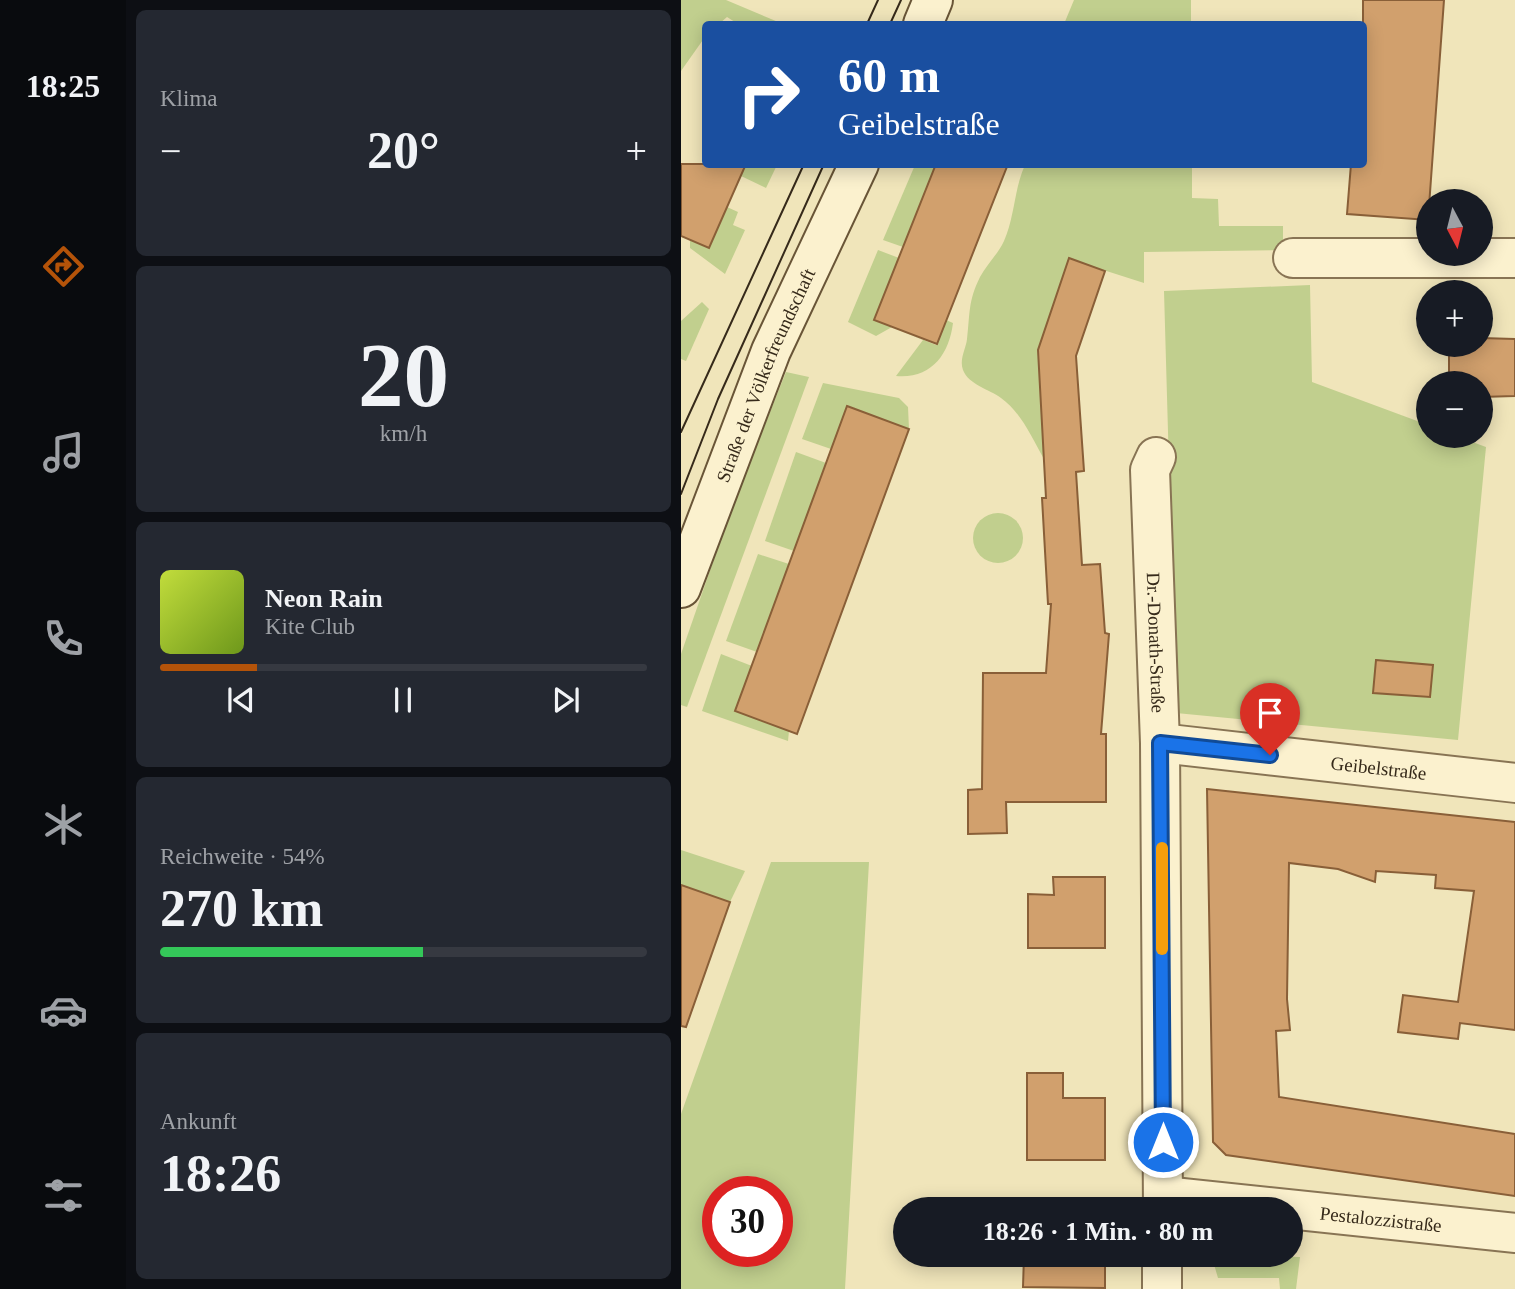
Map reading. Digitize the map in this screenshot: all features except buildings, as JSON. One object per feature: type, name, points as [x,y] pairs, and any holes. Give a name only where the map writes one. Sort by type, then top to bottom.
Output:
[{"type":"street","points":[[924,21],[933,0]]},
{"type":"street","name":"Straße der Völkerfreundschaft","points":[[681,588],[771,351],[857,168]]},
{"type":"street","points":[[1293,258],[1515,258]]},
{"type":"street","name":"Dr.-Donath-Straße","points":[[1156,457],[1150,470],[1160,743],[1163,1197]]},
{"type":"street","name":"Geibelstraße","points":[[1160,743],[1515,783]]},
{"type":"street","name":"Pestalozzistraße","points":[[1303,1215],[1515,1233]]},
{"type":"street","points":[[1162,1267],[1162,1289]]},
{"type":"green space","points":[[681,0],[726,0],[776,21],[733,21],[727,17],[722,21],[702,21],[702,41],[681,71]]},
{"type":"green space","points":[[1074,0],[1191,0],[1191,21],[1065,21]]},
{"type":"green space","points":[[745,168],[776,168],[766,188],[741,176]]},
{"type":"green space","points":[[914,168],[935,168],[903,247],[883,240]]},
{"type":"green space","points":[[1024,168],[1192,168],[1192,198],[1218,199],[1219,226],[1283,226],[1283,250],[1144,252],[1144,283],[1069,259],[1038,350],[1044,459],[1014,410],[1001,398],[970,379],[962,366],[973,293],[980,277],[1004,241]]},
{"type":"green space","points":[[727,207],[738,212],[733,225],[745,230],[725,274],[690,248],[690,240],[709,248]]},
{"type":"green space","points":[[878,250],[899,258],[875,320],[936,345],[946,320],[953,323],[942,355],[936,363],[919,373],[896,376],[923,340],[892,327],[876,336],[848,322]]},
{"type":"green space","points":[[1310,285],[1312,382],[1416,421],[1416,448],[1486,448],[1458,740],[1176,713],[1164,291]]},
{"type":"green space","points":[[702,302],[709,309],[686,361],[681,359],[681,321]]},
{"type":"green space","points":[[786,372],[809,377],[687,707],[681,705],[681,654],[732,507]]},
{"type":"green space","points":[[823,383],[899,398],[908,407],[909,429],[847,406],[831,449],[802,439]]},
{"type":"green space","points":[[796,452],[826,463],[794,551],[765,541]]},
{"type":"green space","points":[[998,513],[1015,521],[1023,538],[1015,555],[998,563],[981,555],[973,538],[981,521]]},
{"type":"green space","points":[[758,554],[789,564],[757,652],[726,641]]},
{"type":"green space","points":[[721,654],[752,666],[789,731],[788,741],[702,711]]},
{"type":"green space","points":[[681,850],[745,871],[730,902],[681,885]]},
{"type":"green space","points":[[771,862],[869,862],[845,1289],[681,1289],[681,1114]]},
{"type":"green space","points":[[1215,1267],[1299,1267],[1296,1289],[1280,1289],[1279,1278],[1218,1278]]},
{"type":"tram line","points":[[868,21],[878,0]]},
{"type":"tram line","points":[[891,21],[901,0]]},
{"type":"tram line","points":[[681,432],[802,168]]},
{"type":"tram line","points":[[681,494],[718,399],[822,168]]},
{"type":"slow traffic","points":[[1162,848],[1162,949]]},
{"type":"route","points":[[1163,1142],[1160,743],[1270,755]]}]
